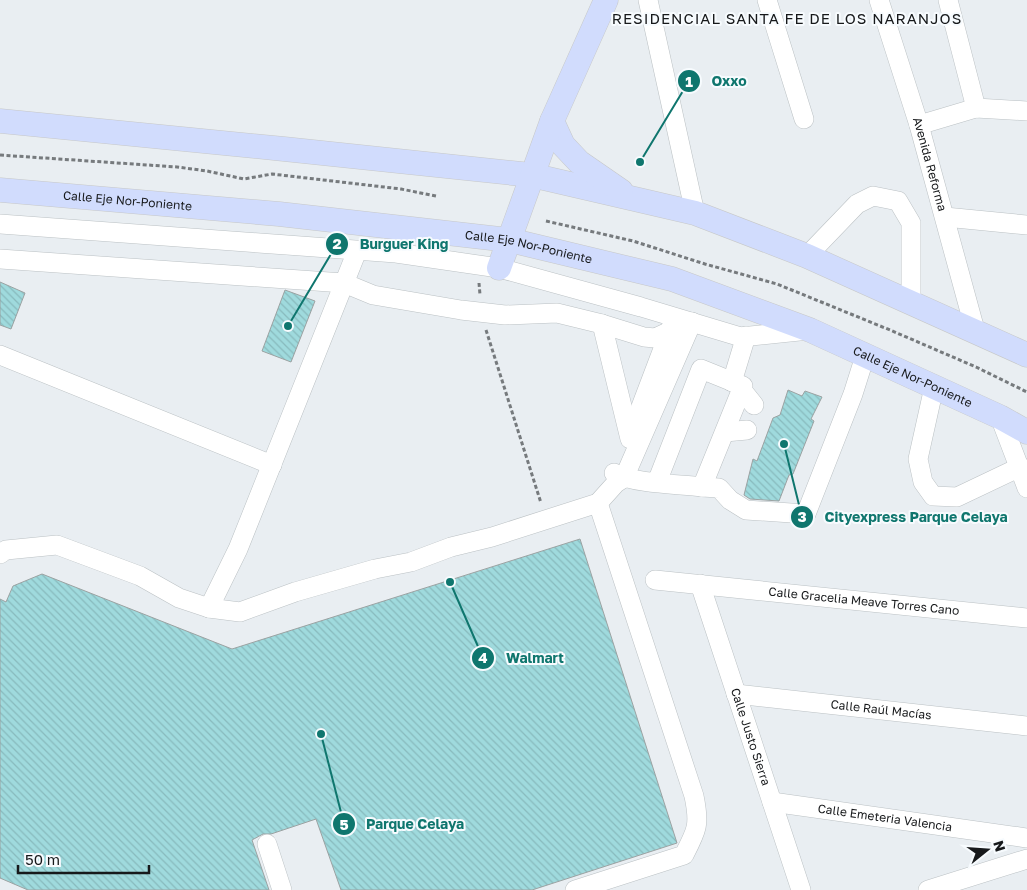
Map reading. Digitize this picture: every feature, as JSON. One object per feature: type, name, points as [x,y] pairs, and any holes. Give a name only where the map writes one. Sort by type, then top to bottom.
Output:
[{"type":"main road","points":[[499,268],[552,121],[606,0]]},
{"type":"main road","points":[[0,121],[531,175],[695,213],[807,256],[1027,355]]},
{"type":"main road","points":[[552,121],[563,145],[579,162],[631,198]]},
{"type":"main road","name":"Calle Eje Nor-Poniente","points":[[0,190],[278,214],[509,240],[672,280],[810,330],[1000,417],[1027,432]]},
{"type":"street","points":[[648,0],[695,213]]},
{"type":"street","points":[[767,0],[804,119]]},
{"type":"street","name":"Avenida Reforma","points":[[880,0],[919,125],[975,330]]},
{"type":"street","points":[[948,0],[976,108]]},
{"type":"street","points":[[919,125],[976,108],[1027,111]]},
{"type":"street","points":[[807,256],[857,204],[873,196],[898,201],[911,223],[911,302]]},
{"type":"street","points":[[945,217],[1027,225]]},
{"type":"street","points":[[0,224],[396,253],[499,268],[679,323],[741,337],[810,330]]},
{"type":"street","points":[[209,608],[238,549],[357,251]]},
{"type":"street","points":[[0,259],[344,283],[373,295],[480,312],[505,315],[557,313],[644,337],[655,338],[679,323]]},
{"type":"street","points":[[0,554],[6,550],[57,545],[140,576],[179,598],[209,608],[240,612],[295,592],[376,569],[411,562],[451,547],[492,537],[598,504],[618,478],[633,446],[679,323]]},
{"type":"street","points":[[602,324],[633,446]]},
{"type":"street","points":[[702,487],[725,432],[737,386],[746,336]]},
{"type":"street","points":[[0,355],[272,465]]},
{"type":"street","points":[[618,478],[719,488],[730,500],[746,510],[806,514],[866,356]]},
{"type":"street","points":[[657,482],[701,369],[737,386],[754,405]]},
{"type":"street","points":[[934,388],[918,459],[923,482],[932,496],[957,498],[1024,468]]},
{"type":"street","points":[[1000,417],[1024,468],[1027,488]]},
{"type":"street","points":[[725,432],[746,430]]},
{"type":"street","points":[[575,890],[684,855],[695,834],[698,817],[694,796],[598,504]]},
{"type":"street","name":"Calle Gracelia Meave Torres Cano","points":[[655,580],[1027,618]]},
{"type":"street","name":"Calle Justo Sierra","points":[[700,584],[801,890]]},
{"type":"street","name":"Calle Raúl Macías","points":[[736,694],[1027,726]]},
{"type":"street","name":"Calle Emeteria Valencia","points":[[772,802],[1027,838]]},
{"type":"street","points":[[267,844],[282,890]]},
{"type":"street","points":[[933,889],[1027,859]]},
{"type":"path","points":[[0,156],[177,167],[244,179],[272,174],[400,189],[436,196]]},
{"type":"path","points":[[546,221],[633,241],[777,284],[908,338],[1027,392]]},
{"type":"path","points":[[479,283],[480,312],[546,520]]},
{"type":"building","points":[[0,282],[25,293],[11,329],[0,325]]},
{"type":"building","points":[[285,290],[315,301],[291,362],[262,351]]},
{"type":"building","points":[[788,390],[802,396],[805,391],[822,397],[811,419],[814,421],[793,474],[789,475],[779,501],[750,499],[744,495],[753,459],[757,461],[773,418],[780,415]]},
{"type":"building","points":[[580,539],[677,843],[532,890],[341,890],[316,819],[271,834],[263,834],[252,840],[269,890],[28,890],[0,878],[0,599],[6,602],[13,586],[42,574],[232,649]]},
{"type":"place","name":"Oxxo","points":[[640,162]]},
{"type":"place","name":"Burguer King","points":[[288,326]]},
{"type":"place","name":"Cityexpress Parque Celaya","points":[[784,444]]},
{"type":"place","name":"Walmart","points":[[450,582]]},
{"type":"place","name":"Parque Celaya","points":[[321,734]]},
{"type":"district","name":"RESIDENCIAL SANTA FE DE LOS NARANJOS","points":[[787,19]]}]
